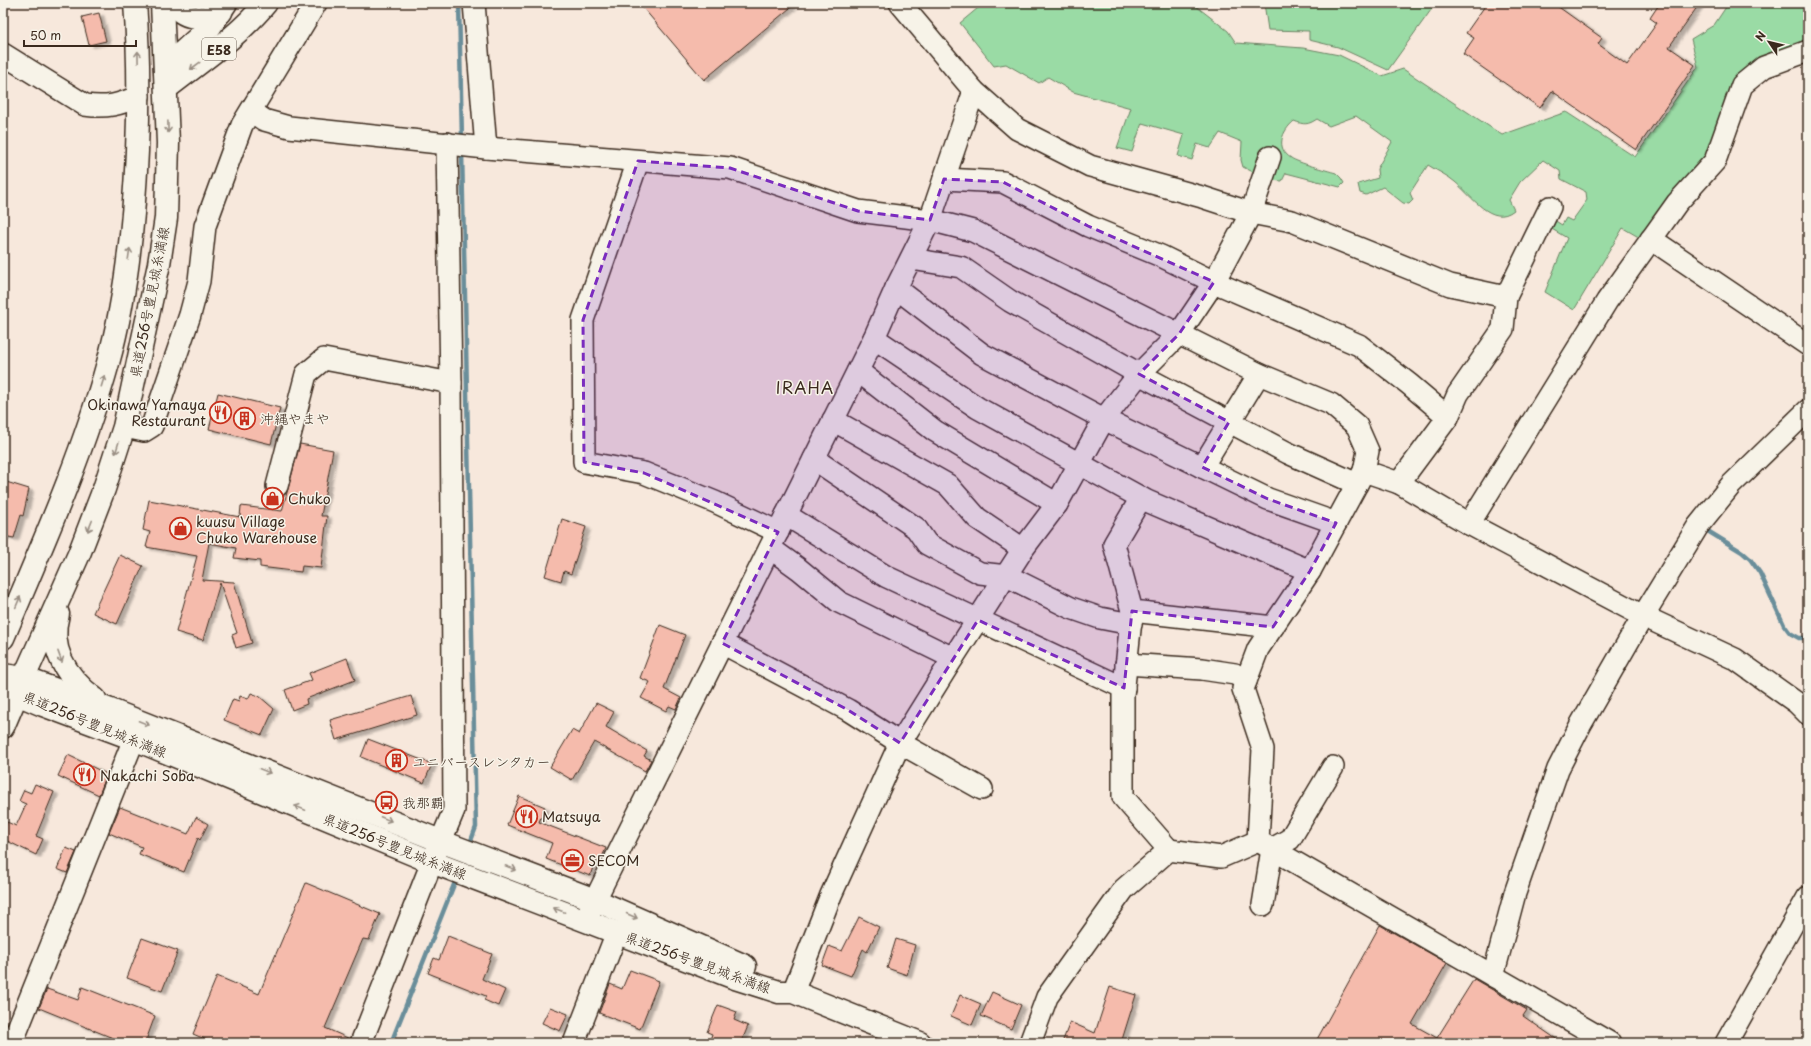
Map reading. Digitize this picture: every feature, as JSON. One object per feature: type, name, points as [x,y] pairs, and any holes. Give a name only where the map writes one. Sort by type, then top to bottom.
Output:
[{"type":"main road","name":"県道256号豊見城糸満線","points":[[3,638],[67,484],[96,404],[108,362],[120,307],[131,241],[135,196],[139,96],[138,39],[135,3]]},
{"type":"main road","name":"県道256号豊見城糸満線","points":[[15,685],[68,578],[104,489],[124,427],[159,264],[166,218],[168,143],[162,3]]},
{"type":"main road","points":[[173,3],[177,9],[189,17],[212,16],[224,8]]},
{"type":"main road","name":"E58","points":[[166,78],[220,48],[266,3]]},
{"type":"main road","name":"E58","points":[[166,78],[224,8]]},
{"type":"main road","points":[[139,96],[166,78]]},
{"type":"main road","points":[[68,578],[55,629],[59,655],[68,674],[80,687],[108,709]]},
{"type":"main road","points":[[3,675],[15,685],[3,727]]},
{"type":"main road","name":"県道256号豊見城糸満線","points":[[15,685],[108,709],[595,900],[783,983],[793,992],[920,1043]]},
{"type":"main road","name":"県道256号豊見城糸満線","points":[[15,685],[134,739],[436,863],[735,978],[779,992],[793,992]]},
{"type":"street","points":[[124,427],[144,431],[152,426],[190,315],[199,280],[205,226],[242,125],[316,3]]},
{"type":"street","points":[[474,3],[486,148]]},
{"type":"street","points":[[900,3],[974,91],[1017,129],[1090,166],[1202,197],[1251,213],[1292,221],[1450,285],[1506,298]]},
{"type":"street","points":[[1468,524],[1607,301],[1677,203],[1715,161],[1742,85],[1764,67],[1808,51]]},
{"type":"street","points":[[3,54],[85,105],[100,106],[121,104],[139,96]]},
{"type":"street","points":[[585,920],[858,371],[896,288],[912,259],[930,220],[974,91]]},
{"type":"street","points":[[251,111],[264,120],[289,127],[486,148],[730,168],[858,211],[930,220],[973,231],[1259,374],[1331,404],[1357,426],[1368,451],[1360,478],[1310,571],[1258,648],[1243,689],[1263,749],[1265,845],[1263,905]]},
{"type":"street","points":[[361,1043],[436,863],[454,810],[451,383],[447,143]]},
{"type":"street","points":[[793,992],[831,895],[900,744],[953,658],[1023,550],[1057,504],[1104,419],[1139,374],[1179,334],[1214,282],[1251,213],[1270,157]]},
{"type":"street","points":[[638,161],[583,320],[584,462],[644,473],[715,502],[778,532],[887,577],[1124,688]]},
{"type":"street","points":[[944,179],[1003,182],[1088,226],[1161,256],[1214,282],[1359,345],[1448,417]]},
{"type":"street","points":[[1399,484],[1448,417],[1458,394],[1503,329],[1506,298],[1550,207]]},
{"type":"street","points":[[1651,239],[1808,345]]},
{"type":"street","points":[[912,259],[961,267],[1010,301],[1139,374],[1288,453],[1360,478],[1399,484],[1468,524],[1643,616],[1735,659],[1797,703],[1808,714]]},
{"type":"street","points":[[896,288],[982,354],[1104,419],[1202,468],[1268,499],[1336,523]]},
{"type":"street","points":[[874,338],[978,408],[1141,498],[1310,571]]},
{"type":"street","points":[[277,486],[306,374],[324,359],[451,383]]},
{"type":"street","points":[[858,371],[934,431],[1057,504]]},
{"type":"street","points":[[1202,468],[1259,374]]},
{"type":"street","points":[[1493,976],[1515,893],[1558,769],[1581,724],[1643,616],[1698,526],[1731,485],[1808,410]]},
{"type":"street","points":[[833,420],[948,485],[978,518],[1023,550]]},
{"type":"street","points":[[814,459],[916,528],[927,544],[980,573],[1007,576],[1071,608],[1100,618],[1131,618],[1273,627]]},
{"type":"street","points":[[1141,498],[1114,544],[1131,618],[1124,688],[1123,797],[1169,850],[1221,857],[1290,839],[1333,767]]},
{"type":"street","points":[[778,532],[799,568],[839,602],[953,658]]},
{"type":"street","points":[[722,643],[848,710],[900,744],[982,789]]},
{"type":"street","points":[[1126,664],[1208,670],[1235,674],[1246,681]]},
{"type":"street","points":[[12,1043],[134,739]]},
{"type":"street","points":[[1265,845],[1610,1043]]},
{"type":"street","points":[[1030,1043],[1047,997],[1124,889],[1169,850]]},
{"type":"street","points":[[1726,1043],[1808,897]]},
{"type":"street","points":[[574,1043],[617,932]]},
{"type":"highlighted area","points":[[638,161],[730,168],[858,211],[930,220],[944,179],[1003,182],[1088,226],[1214,282],[1179,334],[1139,374],[1229,422],[1202,467],[1268,499],[1336,523],[1310,571],[1273,627],[1132,611],[1124,688],[978,620],[900,743],[848,710],[722,643],[778,532],[644,473],[584,462],[583,320]]},
{"type":"green space","points":[[984,3],[1192,3],[1228,31],[1236,43],[1303,48],[1339,55],[1382,76],[1403,69],[1502,135],[1566,112],[1635,157],[1698,67],[1691,39],[1714,25],[1726,7],[1750,6],[1755,3],[1808,3],[1808,42],[1771,54],[1717,143],[1642,239],[1623,228],[1574,310],[1545,292],[1567,238],[1550,228],[1554,220],[1562,225],[1566,218],[1572,221],[1587,200],[1586,192],[1561,179],[1560,171],[1543,160],[1520,182],[1509,200],[1514,210],[1506,214],[1498,215],[1482,208],[1452,180],[1428,165],[1410,193],[1413,200],[1409,204],[1403,203],[1383,187],[1366,195],[1360,193],[1358,184],[1378,178],[1377,169],[1392,142],[1356,116],[1329,126],[1317,119],[1306,124],[1294,121],[1286,130],[1282,140],[1283,149],[1291,158],[1336,173],[1344,183],[1340,187],[1286,173],[1282,181],[1269,180],[1243,167],[1241,160],[1242,142],[1220,133],[1210,148],[1197,144],[1192,160],[1178,156],[1184,135],[1142,123],[1132,152],[1117,148],[1131,108],[1073,92],[1048,77],[1039,83],[1006,64],[994,66],[960,23]]},
{"type":"green space","points":[[1264,3],[1436,3],[1388,70],[1338,47],[1309,40],[1309,31],[1268,30]]},
{"type":"building","points":[[639,3],[796,3],[704,80]]},
{"type":"building","points":[[1487,3],[1553,3],[1602,38],[1598,44],[1627,65],[1657,23],[1650,18],[1660,3],[1700,3],[1669,47],[1695,65],[1636,150],[1552,91],[1540,108],[1463,54],[1474,38],[1466,33]]},
{"type":"building","points":[[99,13],[106,41],[89,45],[82,17]]},
{"type":"building","name":"沖縄やまや","points":[[218,393],[280,408],[271,444],[209,429]]},
{"type":"building","points":[[300,444],[333,450],[321,516],[327,516],[321,568],[302,566],[301,572],[260,567],[260,561],[234,558],[236,548],[209,543],[202,580],[234,582],[252,643],[236,648],[232,635],[237,633],[220,583],[203,640],[176,632],[197,556],[146,547],[150,532],[143,530],[149,500],[240,517],[241,506],[282,511]]},
{"type":"building","points":[[3,481],[29,489],[23,516],[21,515],[14,538],[3,536]]},
{"type":"building","points":[[562,519],[586,527],[571,574],[564,571],[561,581],[545,576]]},
{"type":"building","points":[[120,555],[143,566],[117,624],[93,613]]},
{"type":"building","points":[[660,625],[685,635],[664,689],[681,698],[676,709],[669,706],[666,711],[641,698],[650,682],[640,678]]},
{"type":"building","points":[[347,658],[355,680],[306,699],[307,704],[292,710],[285,690],[312,680],[309,673]]},
{"type":"building","points":[[251,693],[259,696],[274,709],[262,735],[224,720],[233,699],[239,701],[240,696],[248,699]]},
{"type":"building","points":[[411,696],[417,715],[336,740],[330,720]]},
{"type":"building","points":[[596,703],[614,712],[606,727],[647,751],[644,756],[651,760],[645,771],[594,742],[572,780],[550,767],[572,730],[579,734]]},
{"type":"building","name":"ユニバースレンタカー","points":[[368,739],[432,764],[424,783],[361,757]]},
{"type":"building","name":"Nakachi Soba","points":[[68,755],[107,774],[99,795],[58,776]]},
{"type":"building","points":[[35,784],[54,792],[36,836],[43,839],[36,855],[3,839],[3,832],[7,822],[16,826],[26,804],[19,801],[24,790],[31,793]]},
{"type":"building","points":[[519,796],[545,807],[539,822],[606,848],[600,862],[595,861],[590,876],[546,859],[552,843],[507,825]]},
{"type":"building","points":[[120,807],[188,834],[196,817],[208,824],[200,840],[198,838],[184,872],[139,854],[142,847],[109,833]]},
{"type":"building","points":[[66,848],[76,852],[67,873],[57,869]]},
{"type":"building","points":[[306,883],[380,914],[369,940],[363,939],[325,1028],[350,1039],[349,1043],[214,1043],[193,1034],[217,976],[259,994]]},
{"type":"building","points":[[859,917],[879,927],[867,952],[863,949],[851,976],[822,965],[829,946],[842,951]]},
{"type":"building","points":[[1380,925],[1447,963],[1412,1024],[1437,1038],[1474,979],[1527,1010],[1523,1016],[1562,1043],[1315,1043]]},
{"type":"building","points":[[448,936],[492,954],[482,979],[505,990],[498,1006],[484,1000],[486,996],[428,973],[434,958],[439,960]]},
{"type":"building","points":[[142,938],[178,951],[162,991],[127,978]]},
{"type":"building","points":[[896,939],[915,945],[907,975],[887,968]]},
{"type":"building","points":[[630,970],[659,981],[640,1029],[599,1013],[610,984],[622,989]]},
{"type":"building","points":[[82,987],[155,1016],[145,1043],[125,1043],[39,1008],[47,989],[78,1000]]},
{"type":"building","points":[[1110,987],[1136,995],[1121,1043],[1062,1043],[1070,1022],[1095,1033]]},
{"type":"building","points":[[992,992],[1021,1005],[1011,1029],[981,1016]]},
{"type":"building","points":[[960,995],[981,1004],[972,1025],[951,1016]]},
{"type":"building","points":[[718,1005],[737,1012],[734,1020],[748,1026],[741,1043],[709,1043],[712,1034],[707,1032]]},
{"type":"building","points":[[550,1007],[568,1014],[560,1031],[542,1023]]},
{"type":"waterway","points":[[459,3],[462,139]]},
{"type":"waterway","points":[[462,151],[476,827],[469,846]]},
{"type":"waterway","points":[[1706,530],[1742,552],[1750,559],[1760,573],[1784,625],[1790,633],[1799,638],[1808,638]]},
{"type":"waterway","points":[[391,1043],[457,877]]},
{"type":"place","name":"Okinawa Yamaya Restaurant","points":[[221,412]]},
{"type":"place","name":"沖縄やまや","points":[[245,418]]},
{"type":"place","name":"Chuko","points":[[272,498]]},
{"type":"place","name":"kuusu Village Chuko Warehouse","points":[[181,529]]},
{"type":"place","name":"ユニバースレンタカー","points":[[396,761]]},
{"type":"place","name":"Nakachi Soba","points":[[84,775]]},
{"type":"place","name":"我那覇","points":[[387,802]]},
{"type":"place","name":"Matsuya","points":[[526,816]]},
{"type":"place","name":"SECOM","points":[[573,860]]},
{"type":"district","name":"IRAHA","points":[[805,387]]}]
